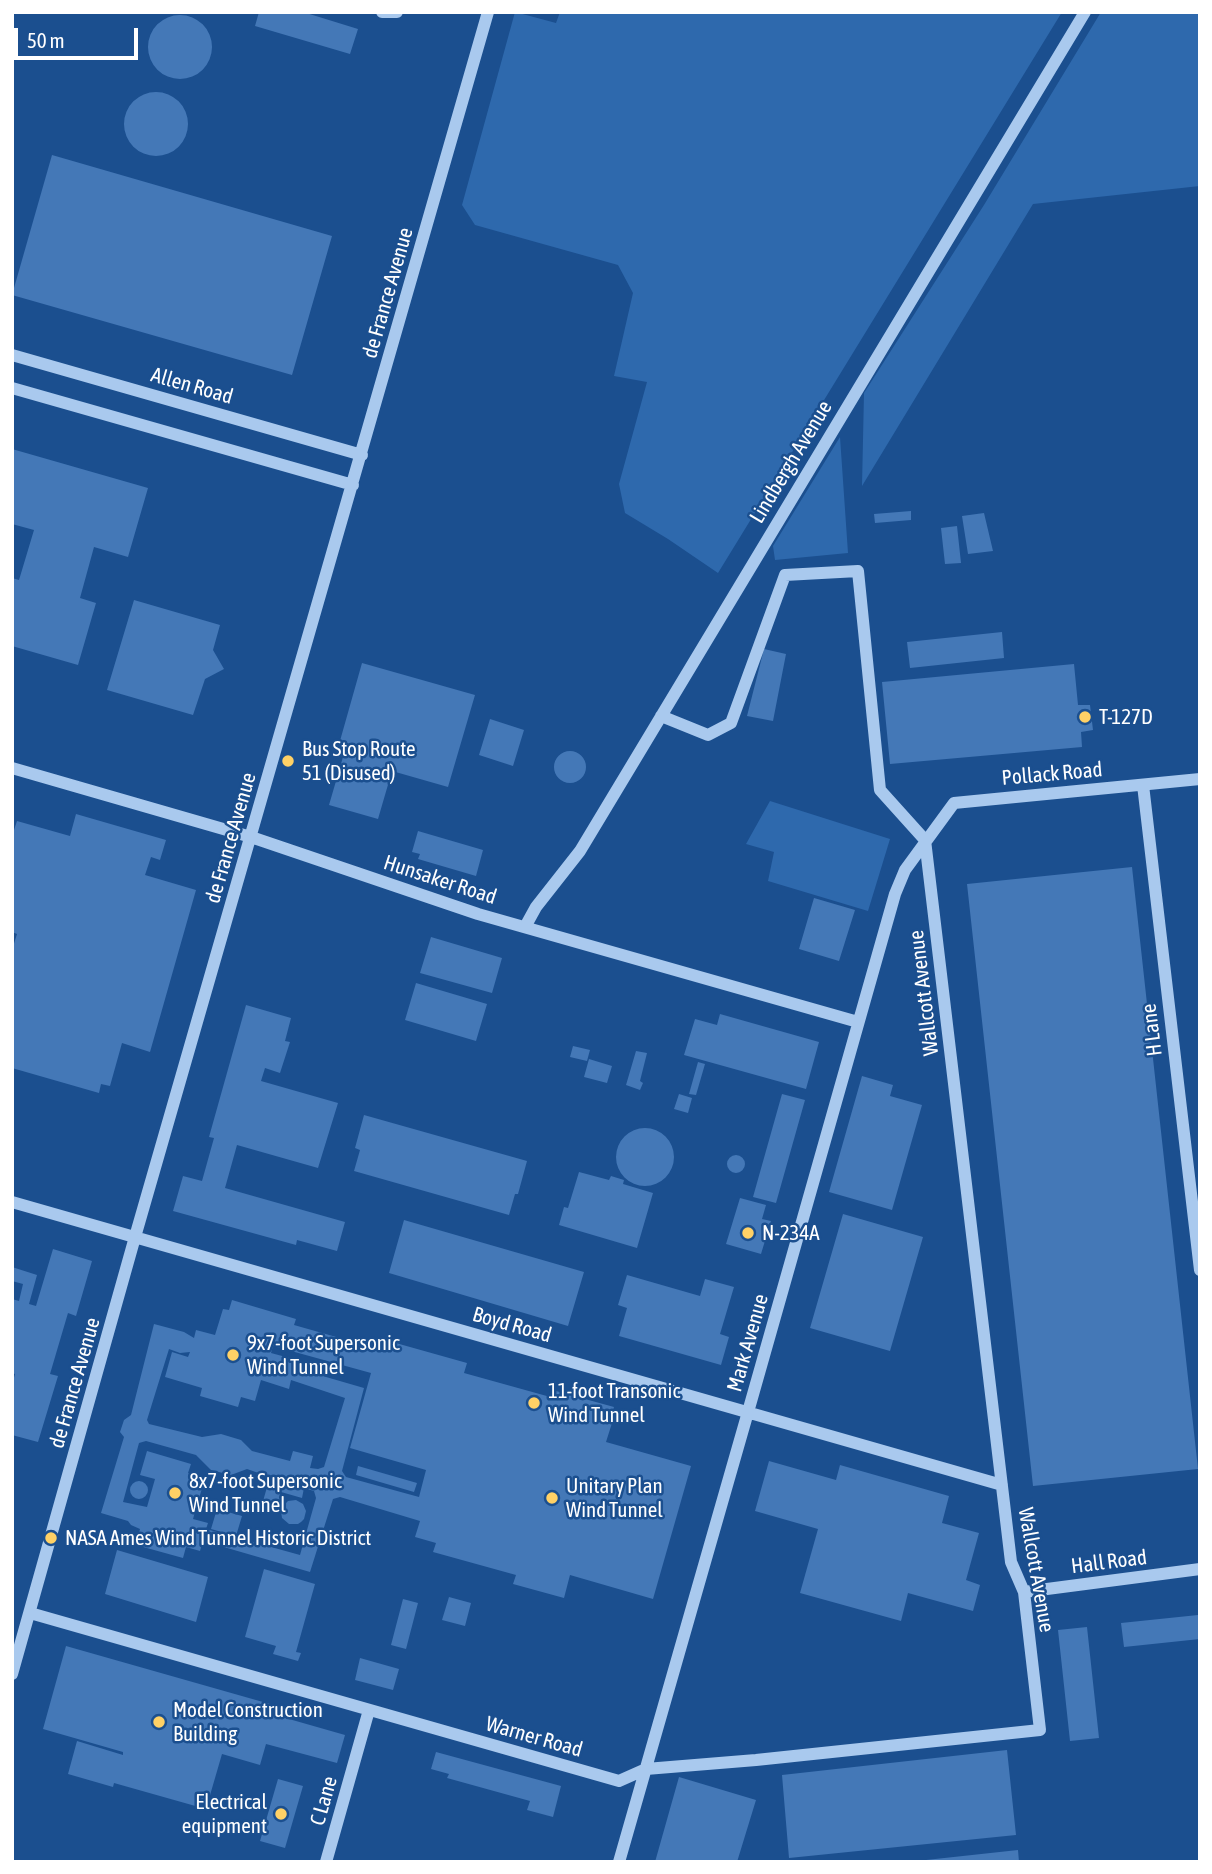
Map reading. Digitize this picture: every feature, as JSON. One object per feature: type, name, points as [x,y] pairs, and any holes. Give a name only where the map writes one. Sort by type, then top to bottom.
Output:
[{"type":"street","points":[[382,12],[397,12]]},
{"type":"street","name":"de France Avenue","points":[[12,1674],[488,12]]},
{"type":"street","name":"Lindbergh Avenue","points":[[525,927],[536,906],[580,851],[1085,12]]},
{"type":"street","name":"Allen Road","points":[[12,355],[362,455]]},
{"type":"street","points":[[12,388],[353,485]]},
{"type":"street","points":[[661,716],[708,735],[731,723],[785,575],[858,571],[880,790],[925,840]]},
{"type":"street","name":"Hunsaker Road","points":[[12,768],[251,837],[478,914],[858,1022]]},
{"type":"street","name":"Pollack Road","points":[[925,840],[954,803],[1200,779]]},
{"type":"street","name":"H Lane","points":[[1143,785],[1200,1270]]},
{"type":"street","name":"Mark Avenue","points":[[619,1862],[895,894],[905,870],[925,840]]},
{"type":"street","name":"Wallcott Avenue","points":[[925,840],[1011,1562],[1024,1592],[1040,1730]]},
{"type":"street","name":"Boyd Road","points":[[12,1202],[1002,1485]]},
{"type":"street","name":"Hall Road","points":[[1024,1592],[1200,1569]]},
{"type":"street","name":"Warner Road","points":[[30,1613],[619,1780],[646,1769],[1040,1730]]},
{"type":"street","name":"C Lane","points":[[326,1862],[369,1710]]},
{"type":"shaded area","points":[[515,12],[556,23],[560,12],[1062,12],[718,573],[625,513],[619,484],[647,382],[614,376],[633,293],[618,265],[475,225],[462,205]]},
{"type":"shaded area","points":[[1101,12],[1200,12],[1200,186],[1033,204],[862,486],[864,393],[984,205]]},
{"type":"shaded area","points":[[840,437],[848,553],[775,560],[773,546]]},
{"type":"shaded area","points":[[770,801],[890,839],[868,911],[768,881],[774,852],[746,844]]},
{"type":"building","points":[[259,12],[303,12],[358,29],[350,54],[255,26]]},
{"type":"building","points":[[174,15],[186,15],[203,24],[210,35],[210,59],[203,70],[186,79],[174,79],[162,74],[153,65],[148,53],[148,41],[153,29],[162,20]]},
{"type":"building","points":[[150,92],[162,92],[179,101],[186,112],[186,136],[179,147],[162,156],[150,156],[138,151],[129,142],[124,130],[124,118],[129,106],[138,97]]},
{"type":"building","points":[[52,155],[332,236],[292,375],[12,295]]},
{"type":"building","points":[[12,449],[148,488],[128,557],[94,547],[80,598],[96,603],[78,665],[12,646],[12,578],[19,580],[34,530],[12,524]]},
{"type":"building","points":[[911,511],[911,520],[875,523],[874,514]]},
{"type":"building","points":[[984,513],[993,551],[968,554],[962,516]]},
{"type":"building","points":[[957,526],[961,563],[945,564],[941,528]]},
{"type":"building","points":[[134,600],[220,625],[213,650],[224,669],[205,679],[193,715],[107,690]]},
{"type":"building","points":[[1002,632],[1004,658],[910,668],[907,642]]},
{"type":"building","points":[[764,649],[786,654],[773,721],[747,716]]},
{"type":"building","points":[[362,663],[475,695],[448,787],[392,771],[378,819],[329,805],[343,757],[336,755]]},
{"type":"building","points":[[1074,664],[1078,705],[1090,705],[1093,730],[1081,732],[1082,747],[890,764],[882,682]]},
{"type":"building","points":[[490,719],[524,730],[513,766],[479,755]]},
{"type":"building","points":[[570,751],[581,756],[586,767],[581,778],[570,783],[559,778],[554,767],[559,756]]},
{"type":"building","points":[[76,814],[166,840],[160,860],[151,857],[145,875],[196,890],[150,1052],[122,1043],[110,1086],[101,1084],[99,1093],[12,1068],[12,950],[17,934],[12,932],[12,836],[17,821],[70,836]]},
{"type":"building","points":[[418,831],[483,850],[476,876],[418,859],[420,854],[412,852]]},
{"type":"building","points":[[1132,867],[1198,1469],[1033,1486],[967,884]]},
{"type":"building","points":[[814,898],[855,910],[839,961],[799,949]]},
{"type":"building","points":[[431,937],[502,958],[492,993],[420,973]]},
{"type":"building","points":[[416,983],[487,1004],[476,1041],[405,1020]]},
{"type":"building","points":[[246,1005],[291,1018],[285,1041],[290,1042],[280,1073],[265,1068],[261,1081],[338,1103],[318,1168],[237,1145],[225,1188],[345,1222],[337,1251],[297,1240],[296,1245],[173,1211],[183,1176],[202,1181],[214,1138],[209,1137]]},
{"type":"building","points":[[720,1014],[819,1042],[806,1089],[684,1055],[695,1019],[717,1025]]},
{"type":"building","points":[[573,1046],[590,1050],[587,1061],[570,1057]]},
{"type":"building","points":[[636,1051],[647,1053],[640,1090],[626,1085]]},
{"type":"building","points":[[589,1059],[612,1066],[607,1083],[584,1077]]},
{"type":"building","points":[[698,1062],[705,1064],[696,1095],[689,1094]]},
{"type":"building","points":[[862,1076],[893,1085],[890,1096],[922,1105],[892,1210],[829,1192]]},
{"type":"building","points":[[679,1094],[692,1098],[688,1113],[674,1109]]},
{"type":"building","points":[[782,1094],[805,1100],[776,1203],[753,1197]]},
{"type":"building","points":[[364,1115],[527,1161],[509,1215],[354,1171],[360,1150],[355,1148]]},
{"type":"building","points":[[645,1128],[661,1133],[669,1141],[674,1157],[669,1173],[661,1181],[645,1186],[629,1181],[621,1173],[616,1157],[621,1141],[629,1133]]},
{"type":"building","points":[[736,1155],[742,1158],[745,1164],[742,1170],[736,1173],[730,1170],[727,1164],[730,1158]]},
{"type":"building","points":[[579,1172],[609,1180],[611,1176],[624,1180],[623,1184],[653,1193],[637,1248],[559,1225],[564,1207],[568,1208]]},
{"type":"building","name":"N-234A","points":[[740,1198],[766,1205],[762,1219],[771,1221],[761,1254],[726,1244]]},
{"type":"building","points":[[843,1214],[923,1237],[890,1351],[810,1328]]},
{"type":"building","points":[[404,1220],[584,1272],[568,1326],[389,1273]]},
{"type":"building","points":[[53,1249],[92,1261],[76,1316],[68,1313],[50,1374],[58,1376],[38,1442],[12,1435],[12,1385],[15,1374],[12,1373],[12,1299],[19,1301],[23,1284],[12,1281],[12,1267],[37,1275],[29,1304],[36,1306]]},
{"type":"building","points":[[627,1275],[700,1296],[705,1279],[734,1287],[720,1334],[729,1337],[721,1365],[619,1336],[627,1308],[618,1305]]},
{"type":"building","points":[[232,1300],[296,1319],[294,1325],[375,1348],[378,1338],[467,1363],[464,1373],[554,1398],[556,1391],[614,1407],[606,1442],[691,1466],[653,1599],[570,1575],[564,1598],[513,1584],[516,1575],[433,1552],[436,1543],[415,1537],[420,1521],[340,1497],[333,1499],[310,1572],[203,1541],[200,1551],[186,1547],[183,1558],[136,1545],[140,1529],[128,1521],[101,1513],[124,1437],[120,1432],[124,1420],[131,1415],[154,1324],[184,1332],[194,1338],[196,1330],[215,1335],[223,1309],[229,1310]],"holes":[[[273,1346],[371,1373],[350,1448],[426,1470],[419,1497],[346,1477],[342,1471],[364,1388],[295,1368],[297,1360],[271,1353]],[[169,1349],[180,1353],[190,1352],[188,1357],[172,1352],[165,1377],[202,1388],[200,1396],[238,1407],[241,1397],[255,1401],[261,1380],[289,1389],[291,1380],[345,1398],[324,1467],[310,1468],[313,1456],[293,1451],[290,1461],[252,1451],[241,1440],[221,1434],[202,1437],[149,1424],[147,1420]],[[146,1441],[196,1455],[211,1470],[231,1475],[247,1469],[270,1477],[263,1501],[272,1504],[270,1508],[281,1511],[282,1518],[289,1524],[301,1522],[306,1511],[303,1504],[296,1500],[288,1501],[282,1507],[284,1499],[279,1498],[281,1492],[302,1498],[304,1488],[314,1491],[316,1498],[300,1555],[206,1529],[208,1523],[193,1519],[205,1478],[188,1473],[191,1464],[147,1451],[140,1475],[155,1479],[147,1507],[123,1502],[139,1443]]]},
{"type":"building","points":[[769,1461],[836,1480],[840,1465],[949,1496],[942,1523],[979,1533],[966,1580],[980,1585],[973,1611],[908,1593],[901,1621],[800,1593],[818,1529],[755,1511]]},
{"type":"building","points":[[358,1466],[417,1483],[414,1492],[356,1475]]},
{"type":"building","points":[[135,1481],[143,1481],[148,1490],[146,1497],[135,1499],[130,1494],[130,1486]]},
{"type":"building","points":[[217,1509],[242,1516],[236,1536],[211,1529]]},
{"type":"building","points":[[117,1550],[208,1577],[196,1622],[105,1594]]},
{"type":"building","points":[[264,1569],[315,1584],[296,1652],[301,1653],[298,1661],[273,1654],[276,1646],[245,1637]]},
{"type":"building","points":[[449,1597],[471,1603],[465,1626],[442,1620]]},
{"type":"building","points":[[403,1599],[418,1603],[406,1649],[391,1645]]},
{"type":"building","points":[[1198,1615],[1200,1639],[1124,1647],[1121,1623]]},
{"type":"building","points":[[1087,1627],[1099,1738],[1070,1741],[1058,1630]]},
{"type":"building","name":"Model Construction Building","points":[[66,1646],[277,1706],[275,1715],[345,1735],[337,1763],[266,1744],[260,1765],[222,1754],[206,1809],[114,1783],[113,1787],[68,1774],[77,1741],[123,1755],[123,1752],[43,1729]]},
{"type":"building","points":[[360,1658],[399,1669],[393,1690],[355,1680]]},
{"type":"building","points":[[1007,1750],[1016,1835],[789,1858],[782,1775]]},
{"type":"building","points":[[436,1752],[561,1786],[553,1817],[527,1810],[530,1801],[447,1778],[449,1774],[431,1769]]},
{"type":"building","points":[[679,1777],[756,1800],[737,1862],[655,1862]]},
{"type":"building","name":"Electrical equipment","points":[[278,1779],[303,1786],[285,1848],[260,1841]]},
{"type":"building","points":[[1018,1850],[1019,1862],[926,1862],[926,1860]]},
{"type":"place","name":"T-127D","points":[[1085,717]]},
{"type":"place","name":"Bus Stop Route 51 (Disused)","points":[[288,761]]},
{"type":"place","name":"N-234A","points":[[748,1233]]},
{"type":"place","name":"9x7-foot Supersonic Wind Tunnel","points":[[233,1355]]},
{"type":"place","name":"11-foot Transonic Wind Tunnel","points":[[534,1403]]},
{"type":"place","name":"8x7-foot Supersonic Wind Tunnel","points":[[175,1493]]},
{"type":"place","name":"Unitary Plan Wind Tunnel","points":[[552,1498]]},
{"type":"place","name":"NASA Ames Wind Tunnel Historic District","points":[[51,1538]]},
{"type":"place","name":"Model Construction Building","points":[[159,1722]]},
{"type":"place","name":"Electrical equipment","points":[[281,1814]]}]
